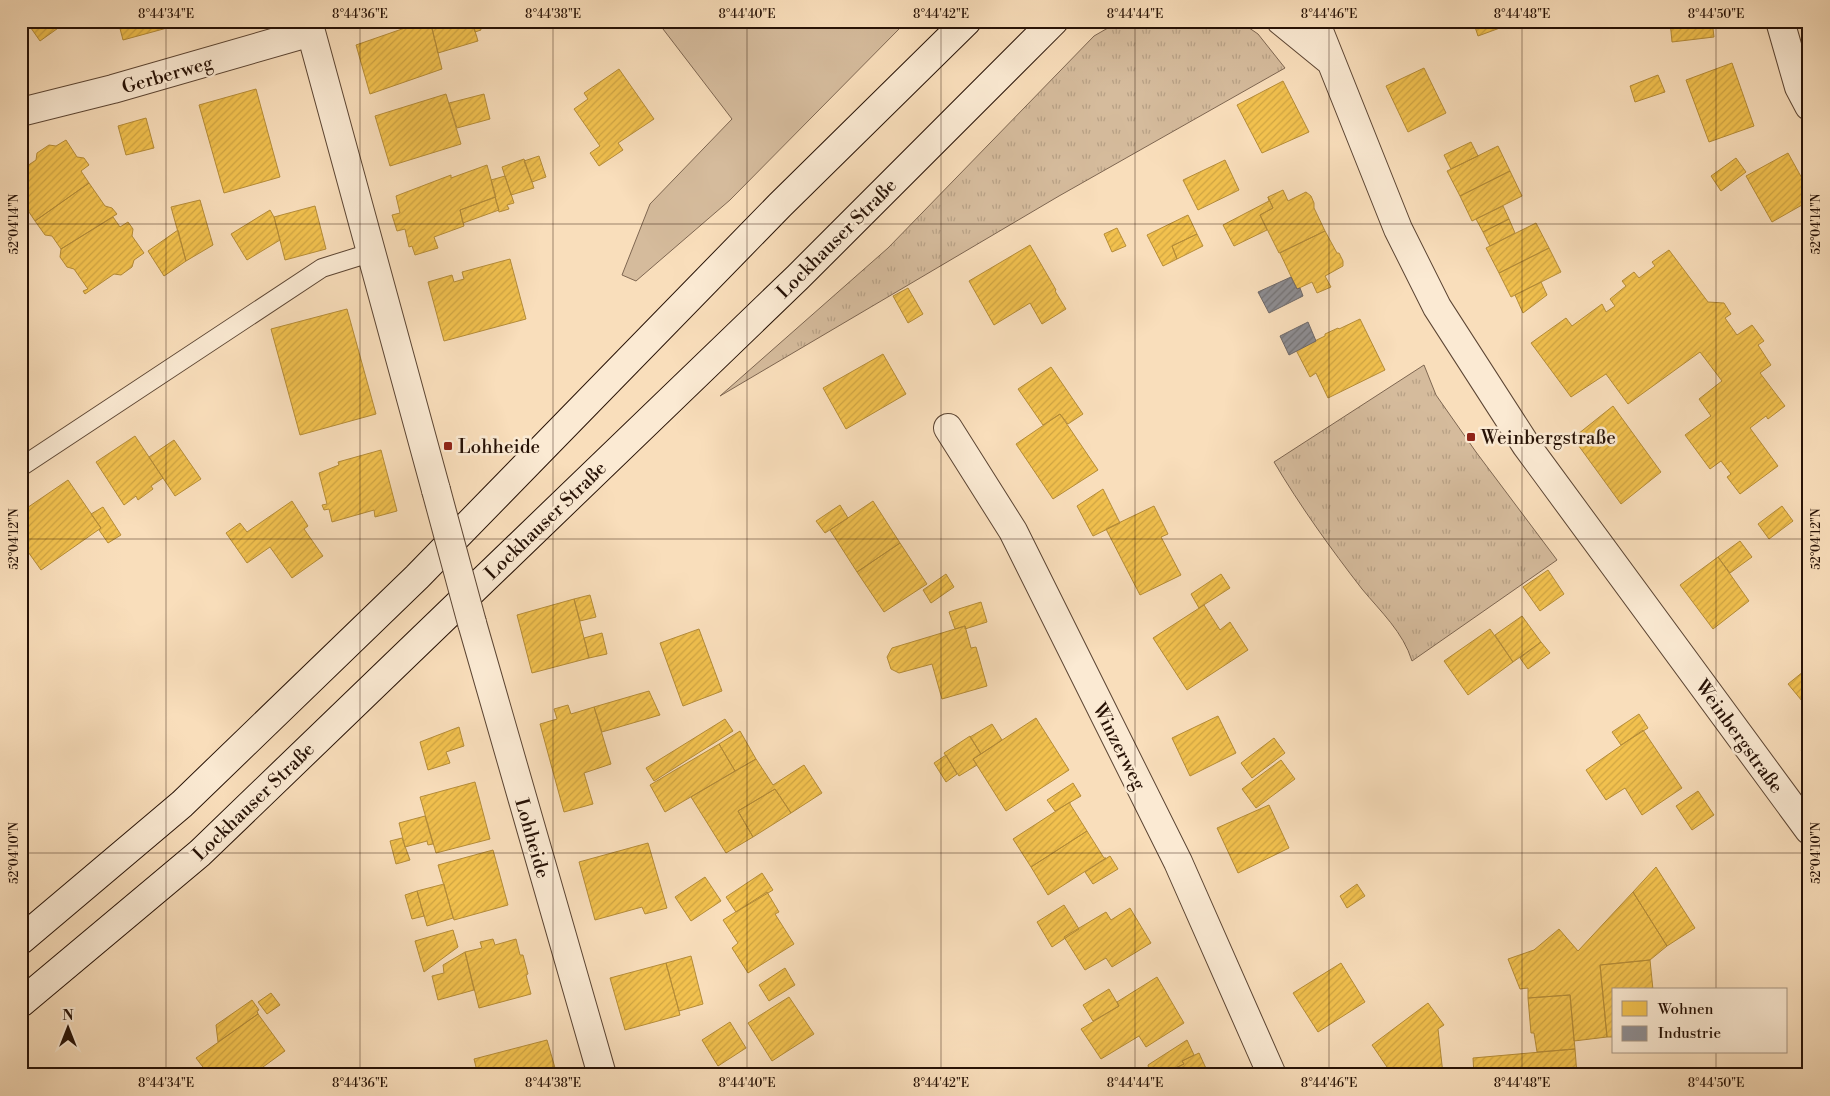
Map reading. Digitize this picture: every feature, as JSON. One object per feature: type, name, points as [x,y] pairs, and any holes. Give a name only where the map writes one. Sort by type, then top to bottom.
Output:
[{"type":"street","points":[[21,940],[182,804],[417,577],[780,205],[967,21]]},
{"type":"street","name":"Lockhauser Straße","points":[[21,1003],[207,846],[798,277],[1054,21]]},
{"type":"street","points":[[1281,21],[1331,62]]},
{"type":"street","name":"Weinbergstraße","points":[[1315,21],[1398,228],[1437,307],[1526,445],[1809,830]]},
{"type":"street","points":[[1780,21],[1799,87],[1809,106]]},
{"type":"street","name":"Gerberweg","points":[[21,112],[113,89],[310,27]]},
{"type":"street","name":"Lohheide","points":[[310,27],[472,623],[602,1075]]},
{"type":"street","name":"Winzerweg","points":[[948,428],[1013,531],[1178,862],[1272,1075]]},
{"type":"lane","points":[[21,467],[322,268],[370,253]]},
{"type":"green space","points":[[675,21],[905,21],[730,200],[636,281],[622,275],[650,204],[732,119],[663,29]]},
{"type":"green space","points":[[1120,21],[1239,21],[1258,34],[1285,68],[1059,196],[720,396],[888,248],[1094,36]]},
{"type":"green space","points":[[1424,365],[1436,395],[1557,560],[1412,661],[1397,632],[1327,543],[1274,462]]},
{"type":"building: Wohnen","points":[[26,21],[68,21],[40,41]]},
{"type":"building: Wohnen","points":[[118,21],[177,21],[178,25],[123,40]]},
{"type":"building: Wohnen","points":[[425,21],[430,21],[442,69],[370,94],[356,45]]},
{"type":"building: Wohnen","points":[[459,21],[472,21],[478,41],[438,53],[432,28]]},
{"type":"building: Wohnen","points":[[472,21],[481,21],[481,30],[475,32]]},
{"type":"building: Wohnen","points":[[1473,21],[1519,21],[1478,36]]},
{"type":"building: Wohnen","points":[[1670,21],[1712,21],[1714,37],[1672,42]]},
{"type":"building: Wohnen","points":[[1732,63],[1754,126],[1709,142],[1686,80]]},
{"type":"building: Wohnen","points":[[1424,68],[1446,113],[1408,132],[1386,86]]},
{"type":"building: Wohnen","points":[[619,69],[654,119],[618,143],[623,150],[599,166],[590,153],[600,146],[574,109],[588,99],[584,93]]},
{"type":"building: Wohnen","points":[[1658,75],[1665,92],[1635,102],[1630,86]]},
{"type":"building: Wohnen","points":[[1283,81],[1309,132],[1262,153],[1237,105]]},
{"type":"building: Wohnen","points":[[256,89],[280,177],[224,193],[199,105]]},
{"type":"building: Wohnen","points":[[446,94],[461,144],[390,166],[375,116]]},
{"type":"building: Wohnen","points":[[484,94],[490,119],[457,128],[449,103]]},
{"type":"building: Wohnen","points":[[146,118],[154,148],[126,155],[118,126]]},
{"type":"building: Wohnen","points":[[66,140],[77,157],[84,158],[89,165],[81,171],[89,183],[35,221],[25,206],[26,199],[21,192],[21,170],[36,160],[37,153],[49,145],[56,146]]},
{"type":"building: Wohnen","points":[[1471,142],[1478,156],[1451,169],[1444,155]]},
{"type":"building: Wohnen","points":[[1498,146],[1510,171],[1460,196],[1447,171]]},
{"type":"building: Wohnen","points":[[1788,153],[1809,191],[1809,201],[1772,222],[1746,176]]},
{"type":"building: Wohnen","points":[[539,156],[546,177],[532,182],[524,161]]},
{"type":"building: Wohnen","points":[[1736,158],[1746,172],[1721,191],[1711,176]]},
{"type":"building: Wohnen","points":[[524,159],[534,188],[511,195],[502,167]]},
{"type":"building: Wohnen","points":[[1225,160],[1239,190],[1198,210],[1183,180]]},
{"type":"building: Wohnen","points":[[487,165],[496,197],[460,210],[464,226],[434,237],[438,248],[415,255],[412,246],[409,247],[405,229],[397,231],[392,215],[400,213],[396,196],[451,175],[451,178]]},
{"type":"building: Wohnen","points":[[1510,171],[1522,196],[1472,221],[1460,196]]},
{"type":"building: Wohnen","points":[[505,176],[514,203],[507,205],[509,209],[499,212],[491,180]]},
{"type":"building: Wohnen","points":[[89,183],[105,206],[112,208],[117,214],[61,249],[52,236],[45,235],[35,221]]},
{"type":"building: Wohnen","points":[[1283,190],[1288,201],[1306,192],[1311,196],[1314,208],[1325,231],[1279,253],[1260,215],[1273,208],[1268,197]]},
{"type":"building: Wohnen","points":[[495,197],[499,210],[463,223],[460,210]]},
{"type":"building: Wohnen","points":[[1268,197],[1273,208],[1260,215],[1267,230],[1234,246],[1223,225],[1269,201]]},
{"type":"building: Wohnen","points":[[200,200],[213,245],[186,261],[171,207]]},
{"type":"building: Wohnen","points":[[315,206],[326,249],[285,260],[274,217]]},
{"type":"building: Wohnen","points":[[1503,206],[1509,219],[1483,232],[1476,219]]},
{"type":"building: Wohnen","points":[[270,210],[274,217],[280,240],[247,260],[231,234]]},
{"type":"building: Wohnen","points":[[1188,215],[1197,234],[1172,246],[1177,259],[1163,266],[1147,235]]},
{"type":"building: Wohnen","points":[[113,217],[120,227],[128,222],[133,229],[132,236],[144,253],[134,260],[132,267],[121,275],[114,274],[85,294],[83,291],[88,289],[74,269],[67,267],[60,257],[61,249]]},
{"type":"building: Wohnen","points":[[1509,219],[1515,233],[1490,246],[1483,232]]},
{"type":"building: Wohnen","points":[[1536,223],[1549,248],[1499,273],[1486,248]]},
{"type":"building: Wohnen","points":[[1117,228],[1126,246],[1112,252],[1104,234]]},
{"type":"building: Wohnen","points":[[178,230],[186,261],[164,276],[148,251]]},
{"type":"building: Wohnen","points":[[1325,231],[1337,253],[1339,253],[1343,266],[1325,276],[1331,287],[1317,293],[1312,282],[1297,289],[1280,253]]},
{"type":"building: Wohnen","points":[[1197,234],[1203,246],[1177,259],[1172,246]]},
{"type":"building: Wohnen","points":[[1030,245],[1066,309],[1042,324],[1030,303],[994,325],[969,281]]},
{"type":"building: Wohnen","points":[[1549,248],[1561,272],[1511,297],[1499,273]]},
{"type":"building: Wohnen","points":[[1669,250],[1708,302],[1724,303],[1731,314],[1725,318],[1737,335],[1752,325],[1764,341],[1758,345],[1771,365],[1760,373],[1785,406],[1768,419],[1766,416],[1750,428],[1778,466],[1740,494],[1727,477],[1731,474],[1721,461],[1710,469],[1685,435],[1711,416],[1699,399],[1722,381],[1700,352],[1628,404],[1606,374],[1571,397],[1531,343],[1566,318],[1572,326],[1602,304],[1606,312],[1615,306],[1610,299],[1626,286],[1622,281],[1634,272],[1639,278],[1655,266],[1652,262]]},
{"type":"building: Wohnen","points":[[510,259],[526,319],[444,341],[428,282],[452,275],[454,282],[464,279],[462,272]]},
{"type":"building: Wohnen","points":[[1541,282],[1547,295],[1523,313],[1515,295]]},
{"type":"building: Wohnen","points":[[908,288],[923,314],[908,323],[893,296]]},
{"type":"building: Wohnen","points":[[347,309],[376,414],[300,435],[271,329]]},
{"type":"building: Wohnen","points":[[1360,319],[1385,370],[1328,398],[1316,373],[1310,377],[1296,350],[1325,336],[1325,334]]},
{"type":"building: Wohnen","points":[[883,354],[906,394],[846,429],[823,388]]},
{"type":"building: Wohnen","points":[[1051,367],[1083,414],[1068,424],[1060,414],[1043,425],[1018,389]]},
{"type":"building: Wohnen","points":[[1613,406],[1661,472],[1621,504],[1573,438]]},
{"type":"building: Wohnen","points":[[1060,414],[1098,470],[1053,499],[1016,444]]},
{"type":"building: Wohnen","points":[[135,436],[163,478],[151,486],[153,489],[138,500],[136,496],[124,505],[96,462]]},
{"type":"building: Wohnen","points":[[174,440],[201,479],[175,496],[149,457]]},
{"type":"building: Wohnen","points":[[381,450],[397,511],[375,517],[374,510],[332,522],[329,509],[324,510],[322,505],[327,504],[319,473],[339,465],[338,462]]},
{"type":"building: Wohnen","points":[[68,480],[101,528],[41,570],[21,542],[21,512]]},
{"type":"building: Wohnen","points":[[1103,489],[1120,523],[1093,536],[1077,506]]},
{"type":"building: Wohnen","points":[[292,501],[308,526],[304,529],[323,556],[292,578],[270,547],[247,563],[226,533],[240,523],[247,532]]},
{"type":"building: Wohnen","points":[[873,501],[900,543],[857,572],[830,530]]},
{"type":"building: Wohnen","points":[[840,505],[848,518],[825,533],[816,521]]},
{"type":"building: Wohnen","points":[[1154,506],[1168,534],[1161,537],[1181,575],[1140,595],[1106,529]]},
{"type":"building: Wohnen","points":[[1782,506],[1793,521],[1769,539],[1758,524]]},
{"type":"building: Wohnen","points":[[103,507],[121,535],[108,543],[99,530],[101,528],[91,514]]},
{"type":"building: Wohnen","points":[[1740,541],[1752,557],[1730,573],[1718,557]]},
{"type":"building: Wohnen","points":[[900,543],[927,584],[884,612],[857,572]]},
{"type":"building: Wohnen","points":[[1718,557],[1749,601],[1713,629],[1680,585]]},
{"type":"building: Wohnen","points":[[1548,570],[1564,594],[1540,611],[1523,587]]},
{"type":"building: Wohnen","points":[[946,574],[954,587],[931,603],[923,590]]},
{"type":"building: Wohnen","points":[[1221,574],[1230,588],[1199,608],[1191,594]]},
{"type":"building: Wohnen","points":[[590,595],[596,617],[580,621],[574,599]]},
{"type":"building: Wohnen","points":[[574,599],[589,658],[532,673],[517,615]]},
{"type":"building: Wohnen","points":[[981,602],[987,622],[965,629],[965,626],[955,629],[949,612]]},
{"type":"building: Wohnen","points":[[1204,605],[1220,630],[1230,622],[1248,650],[1187,690],[1153,638]]},
{"type":"building: Wohnen","points":[[1522,616],[1541,642],[1513,662],[1495,635]]},
{"type":"building: Wohnen","points":[[965,626],[971,648],[976,647],[987,686],[942,699],[932,664],[899,673],[891,669],[887,657],[892,648]]},
{"type":"building: Wohnen","points":[[699,629],[722,691],[683,706],[660,643]]},
{"type":"building: Wohnen","points":[[1490,629],[1513,662],[1468,695],[1444,661]]},
{"type":"building: Wohnen","points":[[602,633],[607,654],[589,658],[584,638]]},
{"type":"building: Wohnen","points":[[1541,642],[1550,653],[1528,669],[1520,658]]},
{"type":"building: Wohnen","points":[[1809,667],[1809,706],[1807,707],[1788,684]]},
{"type":"building: Wohnen","points":[[649,691],[660,715],[602,732],[594,707]]},
{"type":"building: Wohnen","points":[[568,705],[571,714],[594,707],[611,764],[584,773],[593,804],[564,812],[540,724],[557,719],[554,709]]},
{"type":"building: Wohnen","points":[[1639,714],[1648,728],[1621,745],[1612,732]]},
{"type":"building: Wohnen","points":[[1218,716],[1236,753],[1190,776],[1172,738]]},
{"type":"building: Wohnen","points":[[1036,718],[1069,770],[1006,811],[973,759]]},
{"type":"building: Wohnen","points":[[725,719],[733,731],[654,781],[646,768]]},
{"type":"building: Wohnen","points":[[992,724],[1002,740],[981,754],[970,737]]},
{"type":"building: Wohnen","points":[[459,727],[464,746],[446,752],[450,763],[428,770],[420,742]]},
{"type":"building: Wohnen","points":[[1643,730],[1682,788],[1642,815],[1625,788],[1606,800],[1586,770]]},
{"type":"building: Wohnen","points":[[740,731],[756,759],[735,771],[719,744]]},
{"type":"building: Wohnen","points":[[970,736],[981,754],[973,759],[977,765],[959,776],[944,753]]},
{"type":"building: Wohnen","points":[[1274,738],[1285,753],[1252,778],[1241,763]]},
{"type":"building: Wohnen","points":[[719,744],[735,771],[665,812],[650,785]]},
{"type":"building: Wohnen","points":[[1809,744],[1809,761],[1801,750]]},
{"type":"building: Wohnen","points":[[946,755],[957,774],[946,782],[934,763]]},
{"type":"building: Wohnen","points":[[756,759],[773,785],[804,765],[822,793],[791,813],[775,789],[738,811],[753,837],[726,853],[691,797]]},
{"type":"building: Wohnen","points":[[1281,760],[1295,779],[1256,808],[1242,789]]},
{"type":"building: Wohnen","points":[[475,782],[490,839],[436,853],[420,797]]},
{"type":"building: Wohnen","points":[[1073,783],[1081,796],[1055,811],[1047,800]]},
{"type":"building: Wohnen","points":[[775,789],[791,813],[753,837],[738,811]]},
{"type":"building: Wohnen","points":[[1698,791],[1714,815],[1692,830],[1676,806]]},
{"type":"building: Wohnen","points":[[1070,802],[1087,831],[1031,867],[1013,839]]},
{"type":"building: Wohnen","points":[[1269,805],[1289,848],[1238,873],[1217,828]]},
{"type":"building: Wohnen","points":[[425,816],[433,844],[428,845],[427,841],[405,847],[399,823]]},
{"type":"building: Wohnen","points":[[1087,831],[1104,858],[1106,858],[1048,895],[1031,867]]},
{"type":"building: Wohnen","points":[[402,838],[410,860],[396,864],[390,841]]},
{"type":"building: Wohnen","points":[[648,843],[667,908],[645,914],[642,907],[595,920],[579,862]]},
{"type":"building: Wohnen","points":[[493,850],[508,905],[454,920],[438,865]]},
{"type":"building: Wohnen","points":[[1110,856],[1118,869],[1093,884],[1085,872]]},
{"type":"building: Wohnen","points":[[1656,867],[1695,928],[1667,946],[1633,892]]},
{"type":"building: Wohnen","points":[[762,873],[773,890],[736,912],[726,897]]},
{"type":"building: Wohnen","points":[[705,877],[721,901],[691,921],[675,897]]},
{"type":"building: Wohnen","points":[[444,884],[453,918],[427,926],[417,891]]},
{"type":"building: Wohnen","points":[[1357,884],[1365,896],[1347,908],[1340,896]]},
{"type":"building: Wohnen","points":[[417,891],[424,916],[412,919],[405,895]]},
{"type":"building: Wohnen","points":[[767,892],[779,912],[775,914],[794,944],[748,973],[732,948],[738,943],[723,920]]},
{"type":"building: Wohnen","points":[[1633,892],[1667,946],[1650,960],[1600,965],[1607,1037],[1574,1041],[1570,995],[1528,998],[1528,988],[1520,989],[1508,959],[1534,950],[1559,929],[1578,951]]},
{"type":"building: Wohnen","points":[[1064,905],[1079,929],[1052,947],[1037,922]]},
{"type":"building: Wohnen","points":[[1130,908],[1151,943],[1112,967],[1106,958],[1085,970],[1064,937],[1106,912],[1111,920]]},
{"type":"building: Wohnen","points":[[453,930],[458,947],[424,972],[415,941]]},
{"type":"building: Wohnen","points":[[493,939],[495,945],[516,939],[520,955],[523,955],[531,994],[479,1008],[465,952],[482,948],[480,942]]},
{"type":"building: Wohnen","points":[[465,952],[474,990],[438,1000],[432,976],[444,973],[443,965]]},
{"type":"building: Wohnen","points":[[691,956],[703,1004],[679,1011],[666,963]]},
{"type":"building: Wohnen","points":[[1650,960],[1653,988],[1612,988],[1612,1037],[1607,1037],[1600,965]]},
{"type":"building: Wohnen","points":[[666,963],[680,1015],[625,1030],[610,978]]},
{"type":"building: Wohnen","points":[[1341,963],[1365,1002],[1318,1032],[1293,993]]},
{"type":"building: Wohnen","points":[[785,968],[795,985],[769,1001],[759,985]]},
{"type":"building: Wohnen","points":[[1157,977],[1184,1023],[1146,1047],[1139,1036],[1101,1059],[1081,1029],[1119,1006],[1117,1002]]},
{"type":"building: Wohnen","points":[[1109,989],[1119,1006],[1093,1021],[1083,1005]]},
{"type":"building: Wohnen","points":[[271,993],[280,1005],[267,1014],[258,1002]]},
{"type":"building: Wohnen","points":[[1570,995],[1575,1049],[1537,1052],[1534,1033],[1531,1033],[1528,998]]},
{"type":"building: Wohnen","points":[[789,997],[814,1034],[772,1061],[748,1023]]},
{"type":"building: Wohnen","points":[[252,1000],[259,1010],[257,1011],[258,1014],[218,1042],[216,1025]]},
{"type":"building: Wohnen","points":[[1428,1003],[1444,1025],[1438,1029],[1443,1074],[1420,1075],[1420,1070],[1388,1074],[1387,1067],[1372,1045]]},
{"type":"building: Wohnen","points":[[258,1014],[285,1051],[252,1075],[219,1075],[217,1073],[209,1075],[196,1058]]},
{"type":"building: Wohnen","points":[[730,1022],[746,1048],[718,1066],[702,1040]]},
{"type":"building: Wohnen","points":[[547,1040],[557,1075],[478,1075],[474,1059]]},
{"type":"building: Wohnen","points":[[1187,1040],[1194,1055],[1182,1061],[1184,1064],[1165,1073],[1165,1075],[1150,1075],[1148,1065]]},
{"type":"building: Wohnen","points":[[1575,1049],[1577,1075],[1474,1075],[1473,1058]]},
{"type":"building: Wohnen","points":[[1199,1053],[1209,1075],[1165,1075],[1165,1073],[1184,1064],[1182,1061]]},
{"type":"building: Wohnen","points":[[1744,1068],[1800,1074],[1800,1075],[1744,1075]]},
{"type":"building: Wohnen","points":[[1420,1070],[1420,1075],[1395,1075],[1395,1072]]},
{"type":"building: Industrie","points":[[1291,277],[1297,289],[1300,288],[1303,296],[1269,313],[1258,292]]},
{"type":"building: Industrie","points":[[1308,322],[1316,341],[1289,355],[1280,336]]},
{"type":"place","name":"Weinbergstraße","points":[[1471,437]]},
{"type":"place","name":"Lohheide","points":[[448,446]]}]
